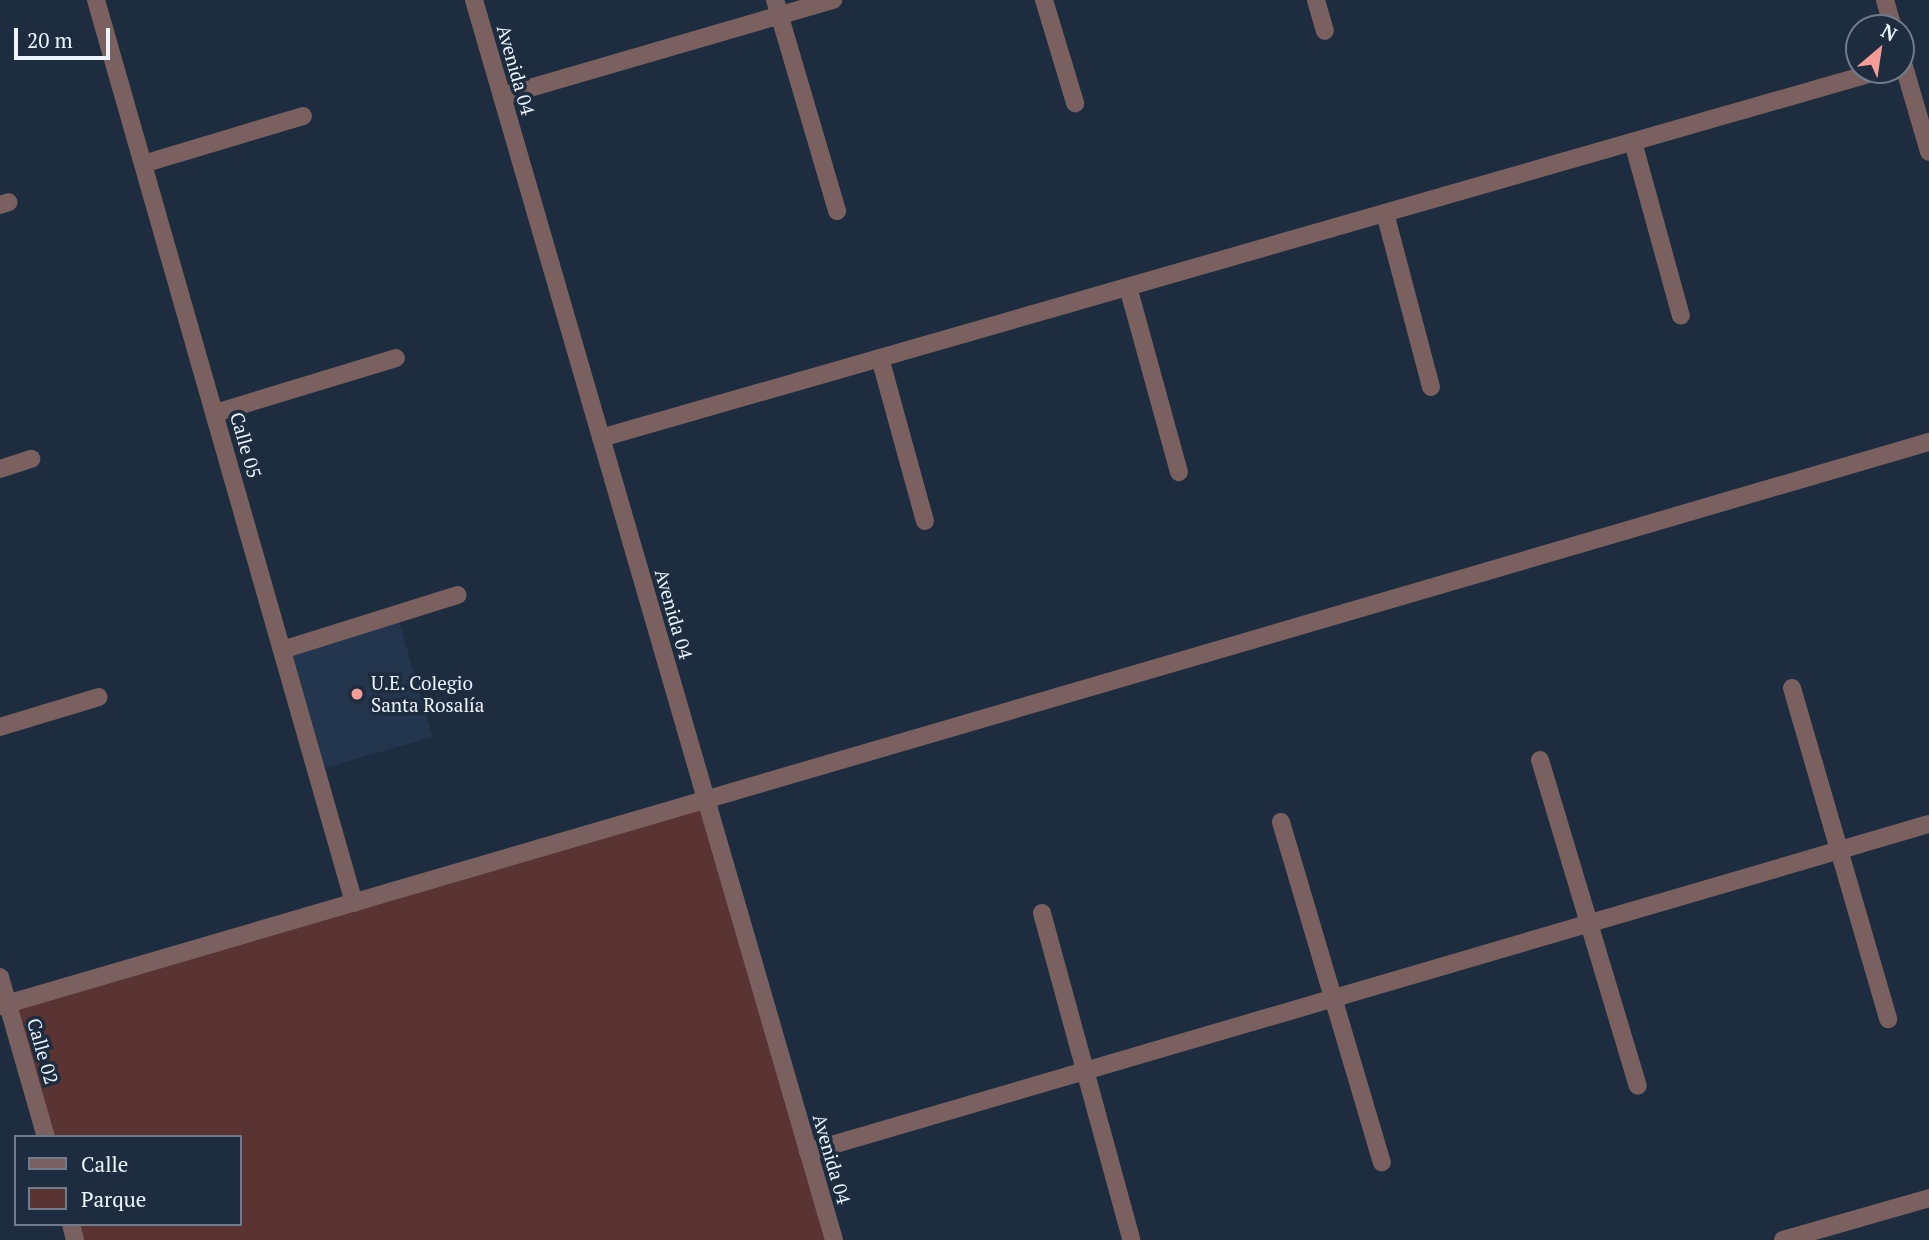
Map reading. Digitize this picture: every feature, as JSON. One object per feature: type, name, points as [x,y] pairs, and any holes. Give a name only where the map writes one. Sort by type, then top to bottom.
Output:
[{"type":"street","name":"Calle 05","points":[[96,0],[354,903]]},
{"type":"street","name":"Avenida 04","points":[[474,0],[834,1240]]},
{"type":"street","points":[[502,96],[777,8],[833,0]]},
{"type":"street","points":[[1044,0],[1075,103]]},
{"type":"street","points":[[1316,0],[1325,31]]},
{"type":"street","points":[[777,8],[837,211]]},
{"type":"street","points":[[601,438],[1845,81]]},
{"type":"street","points":[[1909,84],[1929,152]]},
{"type":"street","points":[[143,164],[303,116]]},
{"type":"street","points":[[1633,142],[1681,316]]},
{"type":"street","points":[[1385,213],[1432,387]]},
{"type":"street","points":[[1128,286],[1179,472]]},
{"type":"street","points":[[215,413],[396,358]]},
{"type":"street","points":[[880,358],[925,521]]},
{"type":"street","points":[[4,1005],[1929,442]]},
{"type":"street","points":[[0,468],[31,460]]},
{"type":"street","points":[[282,650],[458,595]]},
{"type":"street","points":[[1792,688],[1888,1019]]},
{"type":"street","points":[[0,727],[100,697]]},
{"type":"street","points":[[1540,760],[1638,1086]]},
{"type":"street","points":[[1281,821],[1382,1162]]},
{"type":"street","points":[[808,1152],[1929,824]]},
{"type":"street","points":[[1042,913],[1131,1239]]},
{"type":"street","name":"Calle 02","points":[[0,977],[4,1005],[45,1135]]},
{"type":"street","points":[[1783,1240],[1929,1198]]},
{"type":"shaded area","name":"U.E. Colegio Santa Rosalía","points":[[397,614],[432,737],[316,770],[281,647]]},
{"type":"green space","points":[[707,800],[834,1240],[75,1240],[72,1226],[242,1226],[242,1135],[45,1135],[8,1004]]},
{"type":"place","name":"U.E. Colegio Santa Rosalía","points":[[357,694]]}]
